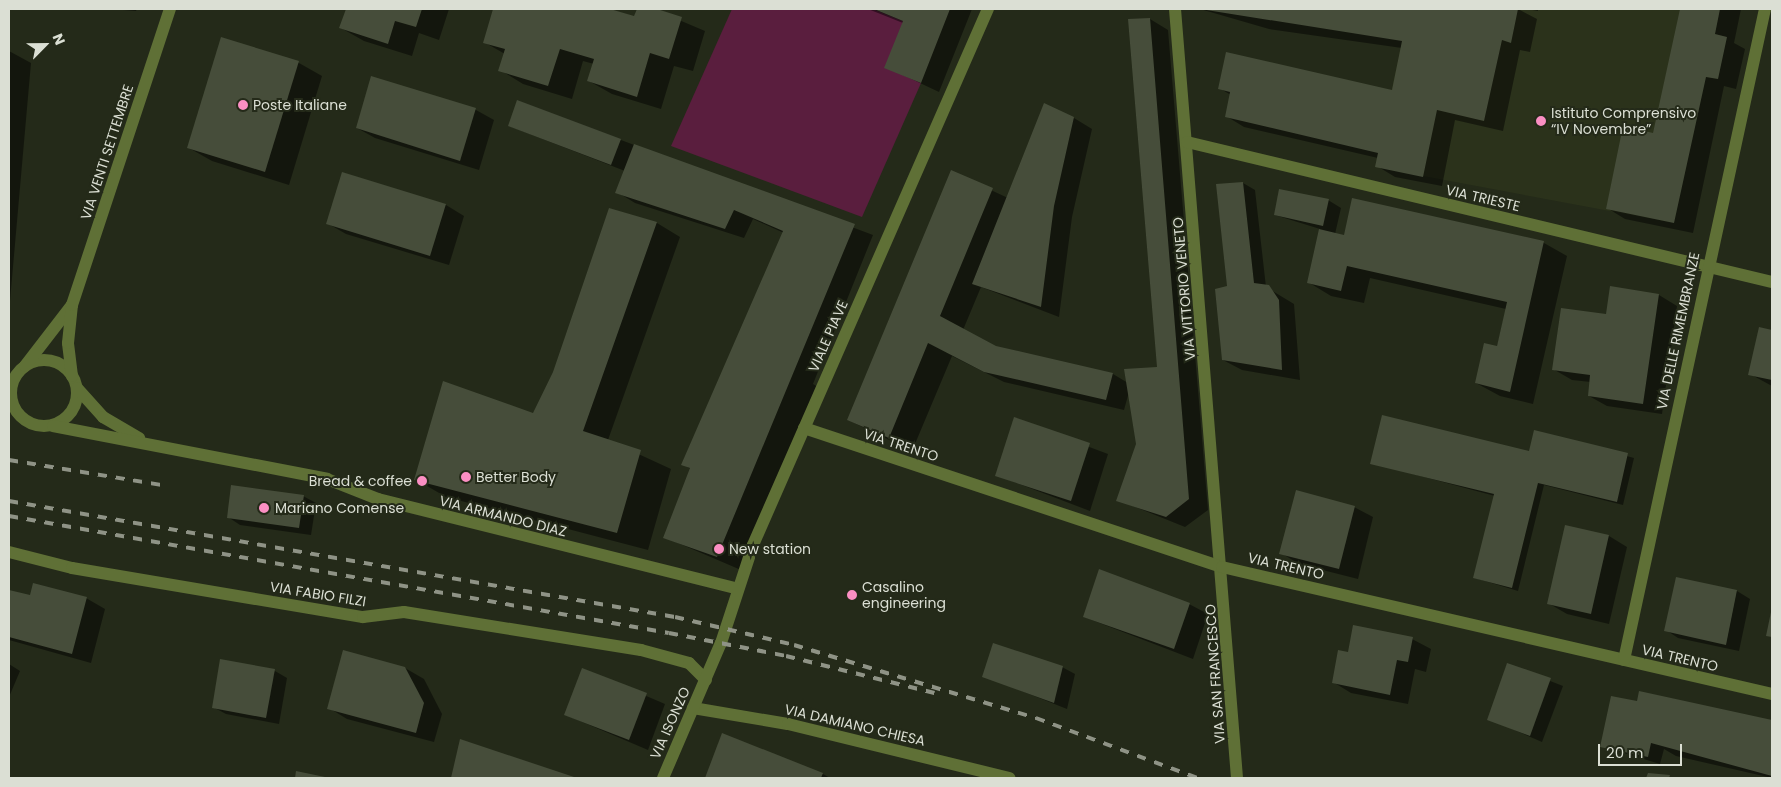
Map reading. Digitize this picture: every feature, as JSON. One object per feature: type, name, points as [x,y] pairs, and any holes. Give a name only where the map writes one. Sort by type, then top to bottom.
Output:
[{"type":"street","name":"VIA VENTI SETTEMBRE","points":[[75,382],[68,343],[72,305],[170,9]]},
{"type":"street","name":"VIALE PIAVE","points":[[706,680],[738,589],[804,428],[988,9]]},
{"type":"street","name":"VIA VITTORIO VENETO","points":[[1175,9],[1222,567]]},
{"type":"street","name":"VIA DELLE RIMEMBRANZE","points":[[1624,660],[1707,266],[1765,9]]},
{"type":"street","name":"VIA TRIESTE","points":[[1187,142],[1772,282]]},
{"type":"street","name":"VIA VENTI SETTEMBRE","points":[[17,371],[72,305]]},
{"type":"street","points":[[9,420],[53,426],[72,410],[75,382],[55,361],[42,360],[17,371],[11,400],[27,422]]},
{"type":"street","name":"VIA ARMANDO DIAZ","points":[[75,382],[103,417],[146,442]]},
{"type":"street","name":"VIA ARMANDO DIAZ","points":[[53,426],[146,442],[327,479],[378,500],[738,589]]},
{"type":"street","name":"VIA TRENTO","points":[[804,428],[1222,567],[1772,694]]},
{"type":"street","name":"VIA FABIO FILZI","points":[[9,552],[72,568],[363,617],[404,612],[641,650],[689,663],[706,680]]},
{"type":"street","name":"VIA SAN FRANCESCO","points":[[1222,567],[1237,778]]},
{"type":"street","name":"VIA ISONZO","points":[[662,778],[706,680]]},
{"type":"street","name":"VIA DAMIANO CHIESA","points":[[693,708],[788,724],[1010,778]]},
{"type":"shaded area","points":[[732,9],[873,9],[903,21],[921,83],[862,217],[671,146]]},
{"type":"shaded area","name":"Istituto Comprensivo “IV Novembre”","points":[[1409,9],[1720,9],[1715,34],[1727,37],[1718,79],[1706,77],[1674,223],[1375,167]]},
{"type":"building","points":[[346,9],[422,9],[416,27],[395,21],[388,44],[339,28]]},
{"type":"building","points":[[493,9],[610,9],[634,16],[637,9],[657,9],[682,17],[669,59],[650,53],[637,97],[587,81],[594,59],[560,49],[548,86],[498,71],[505,49],[483,43]]},
{"type":"building","points":[[874,9],[950,9],[921,83],[884,68],[903,21]]},
{"type":"building","points":[[1200,9],[1518,9],[1511,43],[1502,40],[1484,121],[1437,110],[1423,177],[1375,167],[1378,153],[1225,117],[1230,92],[1218,89],[1226,52],[1392,90],[1402,41]]},
{"type":"building","points":[[1680,9],[1720,9],[1715,34],[1727,37],[1718,79],[1706,77],[1674,223],[1606,209],[1623,126],[1653,133]]},
{"type":"building","points":[[1150,18],[1189,499],[1166,517],[1116,501],[1136,444],[1124,369],[1157,367],[1128,19]]},
{"type":"building","name":"Poste Italiane","points":[[221,37],[299,61],[265,172],[187,148]]},
{"type":"building","points":[[371,76],[476,108],[460,161],[356,128]]},
{"type":"building","points":[[517,100],[621,139],[611,165],[508,126]]},
{"type":"building","points":[[1044,103],[1074,117],[1054,206],[1041,307],[972,284]]},
{"type":"building","points":[[634,144],[855,224],[717,557],[663,538],[690,468],[681,465],[783,231],[734,210],[725,229],[615,193]]},
{"type":"building","points":[[951,170],[993,188],[940,316],[996,346],[1113,373],[1106,400],[984,372],[928,343],[889,438],[847,420]]},
{"type":"building","points":[[342,172],[446,204],[430,256],[326,224]]},
{"type":"building","points":[[1243,182],[1254,283],[1269,285],[1279,300],[1282,370],[1222,360],[1215,289],[1227,286],[1216,184]]},
{"type":"building","points":[[1279,189],[1329,199],[1323,226],[1274,215]]},
{"type":"building","points":[[1352,198],[1544,241],[1510,392],[1475,383],[1484,343],[1497,346],[1507,302],[1347,266],[1341,291],[1307,283],[1319,229],[1344,235]]},
{"type":"building","points":[[609,208],[657,222],[583,431],[641,450],[617,533],[414,480],[443,381],[533,413],[553,372]]},
{"type":"building","points":[[1610,286],[1659,294],[1643,404],[1588,396],[1590,375],[1552,370],[1561,308],[1606,314]]},
{"type":"building","points":[[1759,327],[1772,330],[1772,380],[1748,375]]},
{"type":"building","points":[[1382,415],[1529,451],[1534,430],[1628,453],[1617,502],[1538,483],[1512,588],[1473,578],[1494,494],[1370,464]]},
{"type":"building","points":[[1014,417],[1090,443],[1071,501],[995,476]]},
{"type":"building","points":[[231,485],[304,495],[299,528],[227,518]]},
{"type":"building","points":[[1296,490],[1355,506],[1339,569],[1279,554]]},
{"type":"building","points":[[1565,525],[1609,535],[1591,614],[1547,604]]},
{"type":"building","points":[[1099,569],[1190,603],[1174,649],[1083,617]]},
{"type":"building","points":[[1676,577],[1737,590],[1726,645],[1664,631]]},
{"type":"building","points":[[33,583],[87,597],[72,654],[9,637],[9,590],[30,595]]},
{"type":"building","points":[[1772,612],[1772,637],[1766,636]]},
{"type":"building","points":[[1353,625],[1413,637],[1408,662],[1397,660],[1390,695],[1332,683],[1338,650],[1348,652]]},
{"type":"building","points":[[993,643],[1063,666],[1054,703],[982,677]]},
{"type":"building","points":[[343,650],[405,667],[424,703],[416,733],[327,709]]},
{"type":"building","points":[[220,659],[275,669],[266,718],[212,708]]},
{"type":"building","points":[[1507,663],[1551,678],[1530,736],[1487,720]]},
{"type":"building","points":[[582,668],[647,693],[629,740],[564,715]]},
{"type":"building","points":[[1639,691],[1772,720],[1772,776],[1651,743],[1648,757],[1600,747],[1611,696],[1637,701]]},
{"type":"building","points":[[722,733],[823,773],[821,778],[705,778]]},
{"type":"building","points":[[460,739],[577,778],[451,778]]},
{"type":"building","points":[[296,771],[325,777],[325,778],[295,778]]},
{"type":"building","points":[[1648,773],[1670,775],[1669,778],[1646,778]]},
{"type":"railway","points":[[9,460],[167,486]]},
{"type":"railway","points":[[9,501],[675,617],[794,645],[1036,718],[1197,778]]},
{"type":"railway","points":[[9,516],[669,633],[786,656],[934,693]]},
{"type":"place","name":"Poste Italiane","points":[[243,105]]},
{"type":"place","name":"Istituto Comprensivo “IV Novembre”","points":[[1541,121]]},
{"type":"place","name":"Better Body","points":[[466,477]]},
{"type":"place","name":"Bread & coffee","points":[[422,481]]},
{"type":"place","name":"Mariano Comense","points":[[264,508]]},
{"type":"place","name":"New station","points":[[719,549]]},
{"type":"place","name":"Casalino engineering","points":[[852,595]]}]
